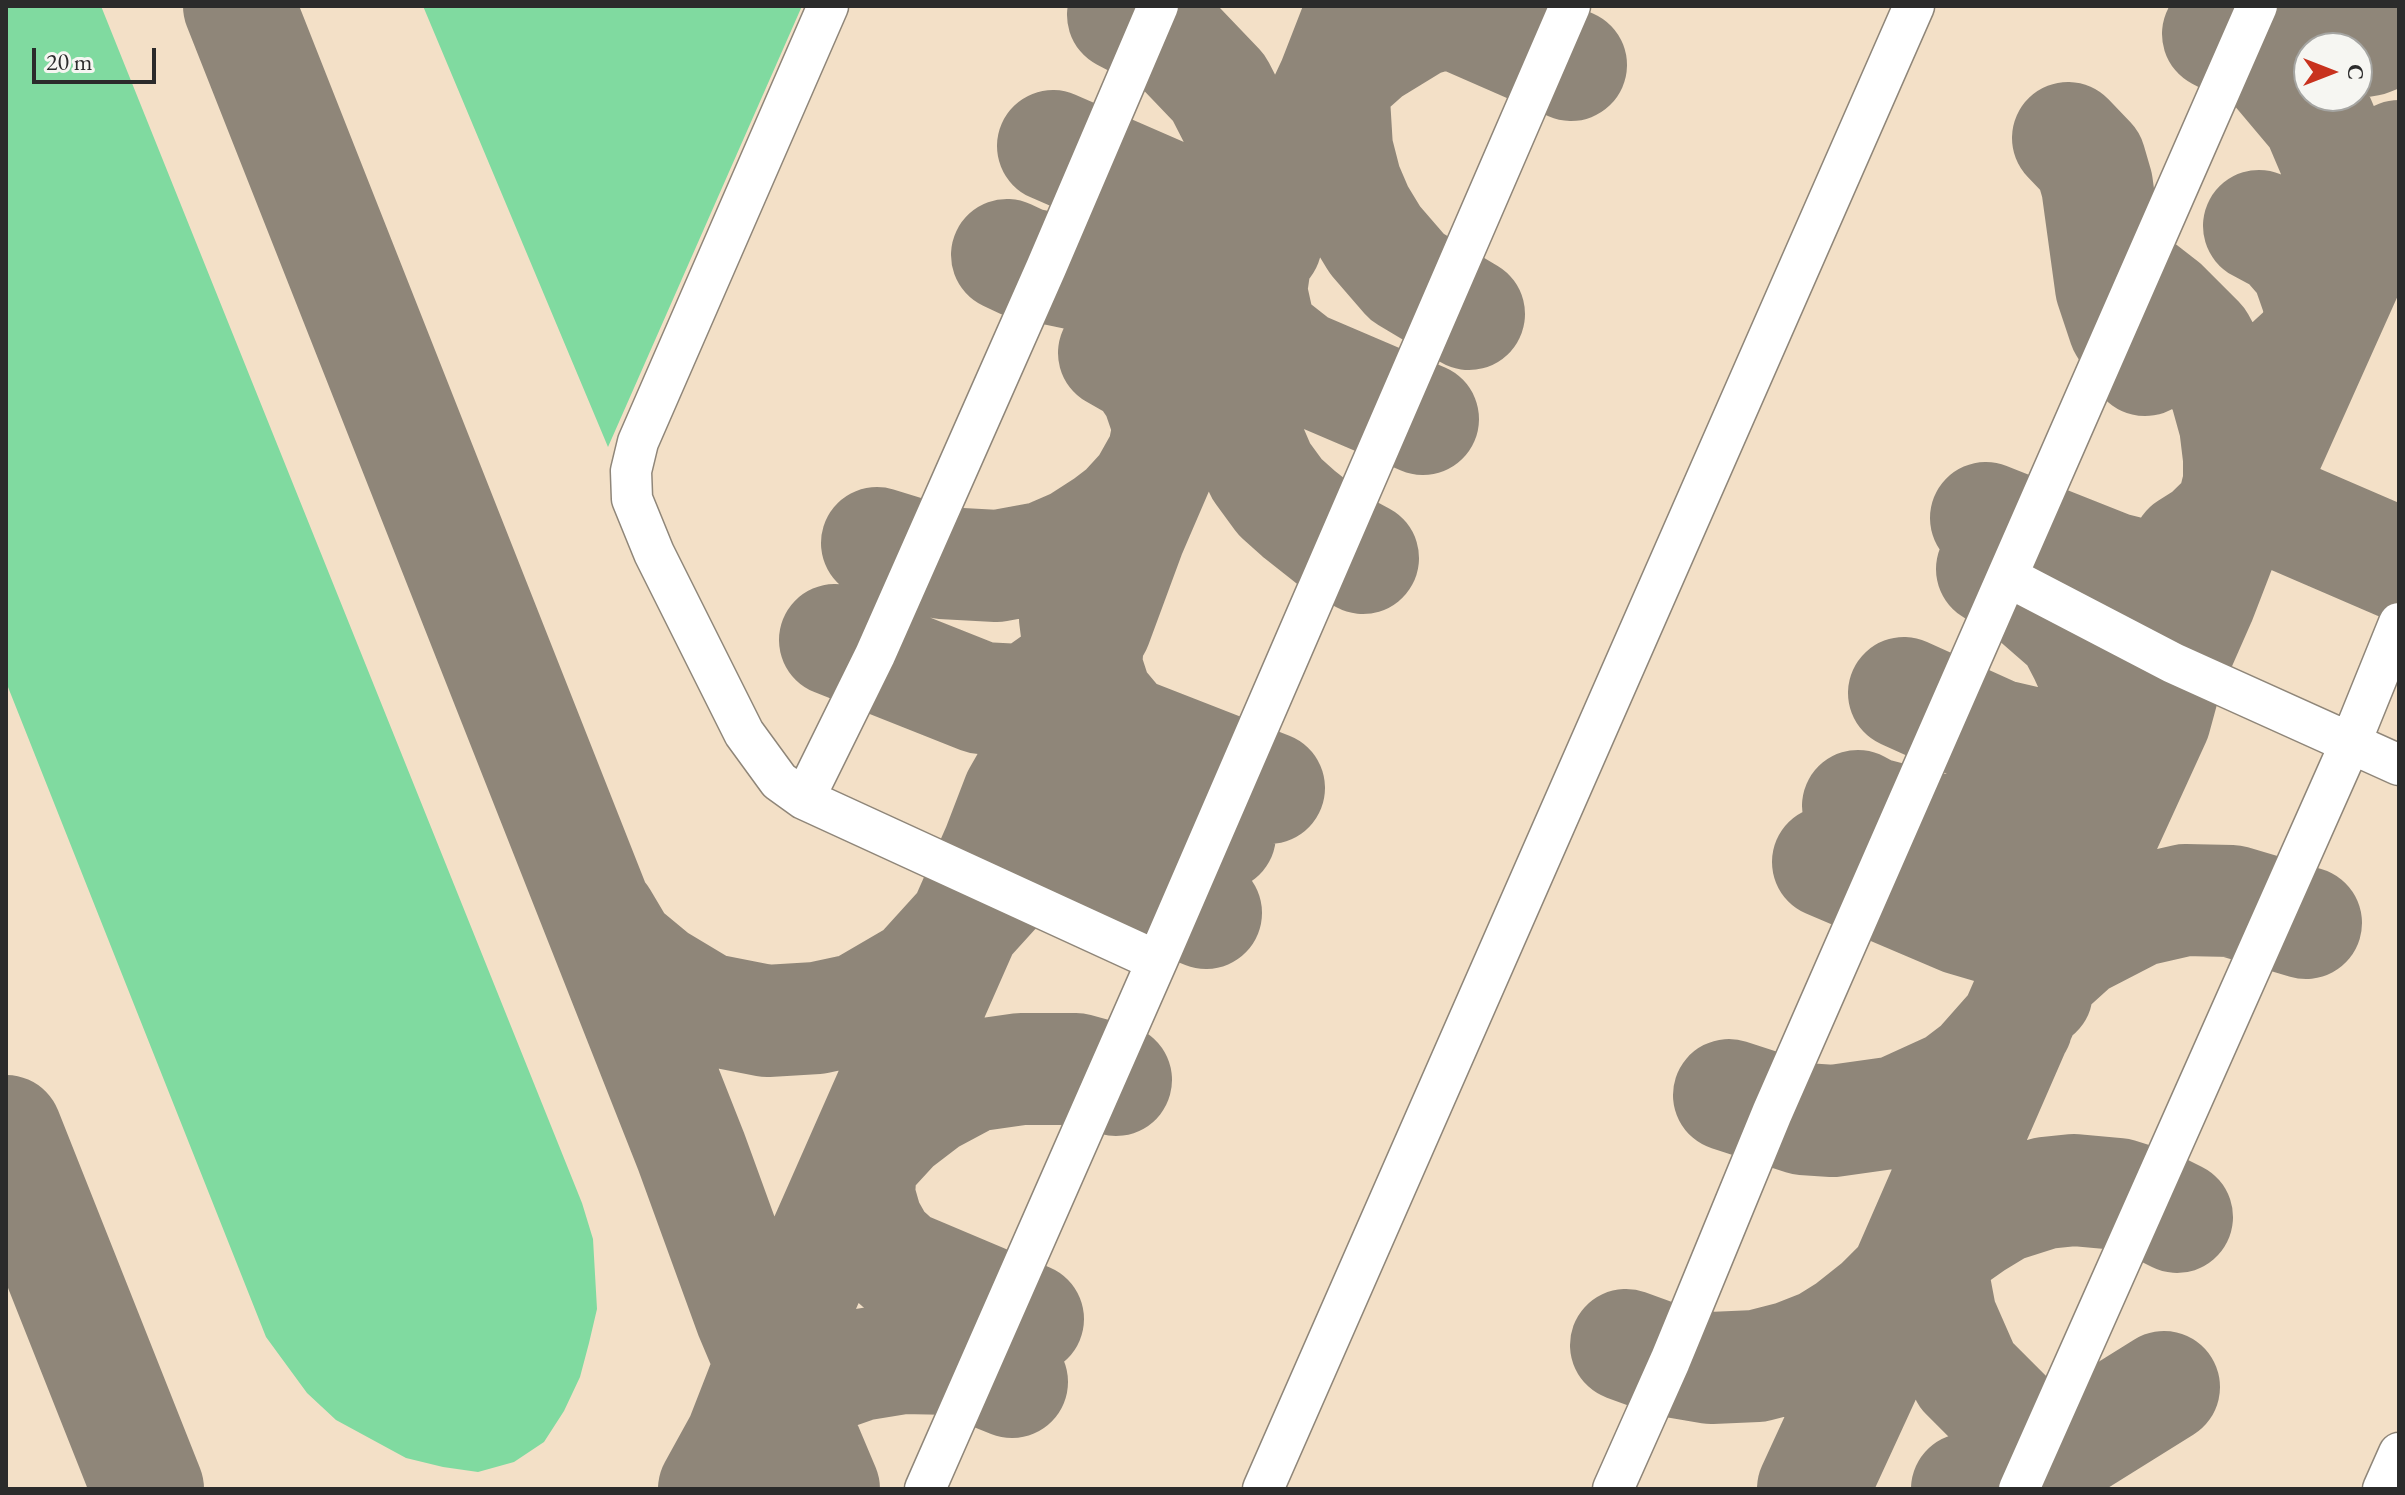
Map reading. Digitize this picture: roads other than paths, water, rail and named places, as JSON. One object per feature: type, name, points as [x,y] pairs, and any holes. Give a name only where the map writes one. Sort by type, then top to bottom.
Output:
[{"type":"lane","points":[[828,6],[653,404],[631,471],[632,499],[654,553],[744,733],[779,781],[804,799],[1157,961]]},
{"type":"lane","points":[[804,799],[875,655],[1158,6]]},
{"type":"lane","points":[[925,1489],[1570,6]]},
{"type":"lane","points":[[1263,1489],[1914,6]]},
{"type":"lane","points":[[1613,1489],[1670,1361],[1772,1113],[2257,6]]},
{"type":"lane","points":[[2008,577],[2173,663],[2399,765]]},
{"type":"lane","points":[[2019,1489],[2350,744],[2399,623]]},
{"type":"lane","points":[[2383,1489],[2399,1453]]}]
